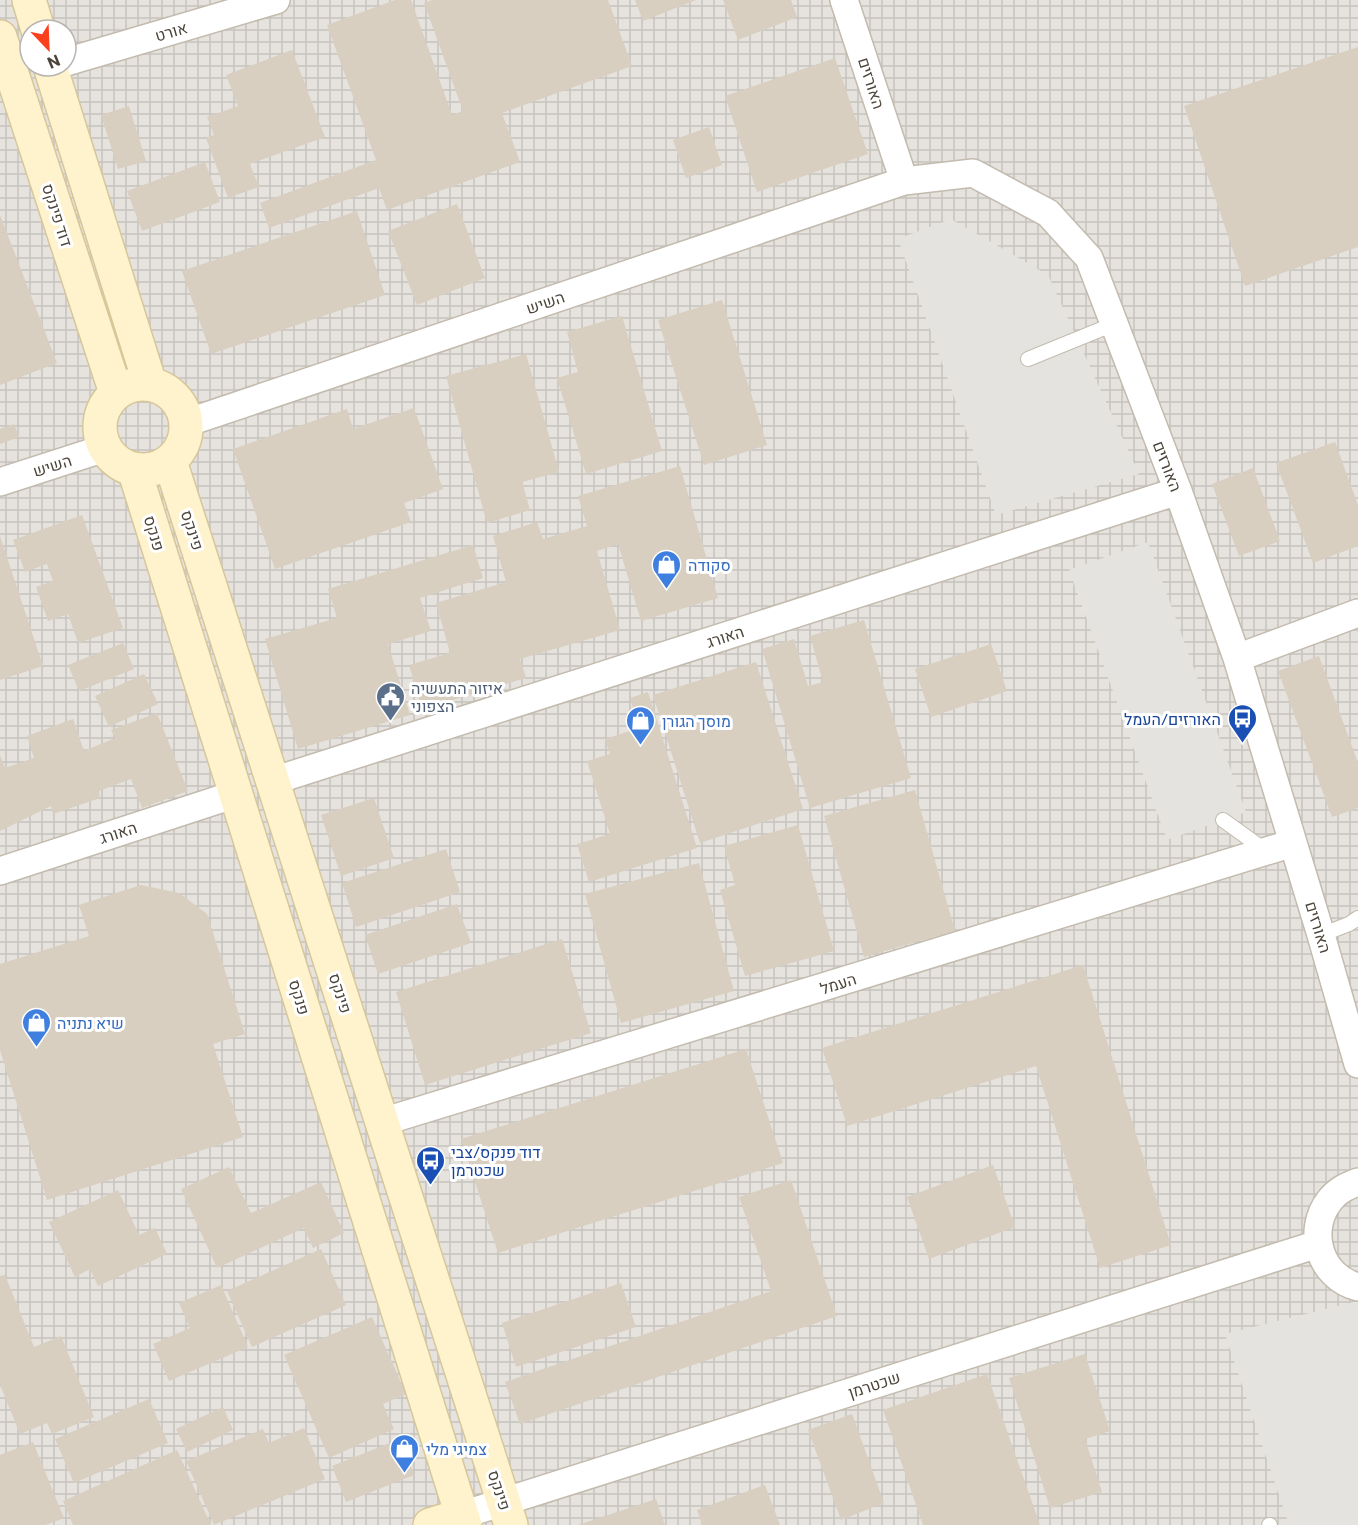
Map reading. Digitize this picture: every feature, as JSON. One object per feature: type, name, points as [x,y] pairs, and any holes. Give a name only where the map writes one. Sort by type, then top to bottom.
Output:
[{"type":"street","points":[[29,0],[35,18]]},
{"type":"street","name":"אורט","points":[[78,58],[276,0]]},
{"type":"street","name":"האורזים","points":[[844,0],[904,181],[974,173],[1048,213],[1089,258],[1178,492],[1237,658],[1322,935],[1358,1064]]},
{"type":"street","name":"דוד פינקס","points":[[0,37],[7,80],[116,393]]},
{"type":"street","points":[[54,78],[150,384]]},
{"type":"street","name":"השיש","points":[[186,423],[904,181]]},
{"type":"street","points":[[135,384],[150,384],[162,387],[174,396],[183,409],[186,435],[180,449],[164,465],[150,470],[134,469],[114,459],[105,448],[100,433],[101,418],[106,404],[116,393],[135,384]]},
{"type":"street","name":"השיש","points":[[0,482],[105,448]]},
{"type":"street","name":"פינקס","points":[[170,461],[507,1513]]},
{"type":"street","name":"פנקס","points":[[134,469],[463,1520]]},
{"type":"street","name":"האורג","points":[[273,781],[1178,492]]},
{"type":"street","points":[[1237,658],[1358,613]]},
{"type":"street","name":"האורג","points":[[0,871],[236,794]]},
{"type":"street","name":"העמל","points":[[382,1122],[1293,843]]},
{"type":"street","points":[[1358,1182],[1344,1187],[1332,1198],[1322,1212],[1318,1227],[1318,1244],[1329,1269],[1339,1278],[1358,1287]]},
{"type":"street","name":"שכטרמן","points":[[430,1525],[507,1513],[1318,1244]]},
{"type":"lane","points":[[1028,359],[1114,324]]},
{"type":"lane","points":[[1223,820],[1266,851]]},
{"type":"lane","points":[[1322,935],[1358,918]]},
{"type":"shaded area","points":[[0,0],[1358,0],[1358,1525],[0,1525]]},
{"type":"shaded area","points":[[951,219],[1048,275],[1139,474],[996,515],[898,239]]},
{"type":"shaded area","points":[[1148,542],[1246,812],[1167,840],[1069,570]]},
{"type":"shaded area","points":[[1358,1301],[1358,1525],[1289,1525],[1225,1334]]},
{"type":"building","points":[[395,0],[411,0],[452,115],[463,111],[424,3],[432,0],[608,0],[632,66],[502,113],[520,162],[387,210],[379,188],[269,228],[260,203],[376,160],[327,25]]},
{"type":"building","points":[[635,0],[696,0],[643,21]]},
{"type":"building","points":[[723,0],[791,0],[797,17],[738,40]]},
{"type":"building","points":[[1358,47],[1358,247],[1245,286],[1184,106]]},
{"type":"building","points":[[292,50],[325,137],[250,164],[259,187],[228,198],[206,138],[214,135],[207,117],[238,106],[226,75]]},
{"type":"building","points":[[835,58],[868,154],[757,192],[725,96]]},
{"type":"building","points":[[129,106],[146,161],[118,169],[101,115]]},
{"type":"building","points":[[709,127],[722,165],[686,178],[673,140]]},
{"type":"building","points":[[205,162],[220,202],[142,231],[127,191]]},
{"type":"building","points":[[457,204],[485,278],[417,305],[388,231]]},
{"type":"building","points":[[357,211],[385,295],[211,354],[182,271]]},
{"type":"building","points":[[0,215],[57,363],[0,385]]},
{"type":"building","points":[[722,300],[767,445],[704,465],[658,320]]},
{"type":"building","points":[[622,316],[662,451],[586,474],[557,378],[578,372],[567,332]]},
{"type":"building","points":[[526,354],[559,472],[522,482],[530,510],[487,523],[446,376]]},
{"type":"building","points":[[414,408],[443,489],[404,503],[411,522],[275,569],[233,449],[347,409],[353,429]]},
{"type":"building","points":[[14,424],[19,437],[0,444],[0,429]]},
{"type":"building","points":[[1335,442],[1358,505],[1358,546],[1313,563],[1276,463]]},
{"type":"building","points":[[680,466],[718,598],[641,621],[618,544],[597,551],[620,630],[520,659],[526,678],[422,709],[409,665],[450,653],[436,603],[506,582],[493,536],[537,522],[543,539],[587,526],[578,496]]},
{"type":"building","points":[[1253,468],[1280,541],[1239,556],[1212,484]]},
{"type":"building","points":[[82,515],[123,628],[78,643],[68,614],[48,621],[36,587],[53,581],[47,564],[25,572],[13,540]]},
{"type":"building","points":[[0,536],[43,666],[0,680]]},
{"type":"building","points":[[473,545],[483,578],[420,598],[431,631],[388,644],[410,715],[298,749],[265,639],[337,618],[328,589]]},
{"type":"building","points":[[864,620],[911,778],[810,808],[762,649],[794,639],[808,686],[823,682],[810,636]]},
{"type":"building","points":[[123,643],[134,669],[79,691],[68,665]]},
{"type":"building","points":[[991,644],[1007,691],[931,717],[915,669]]},
{"type":"building","points":[[1319,656],[1358,763],[1358,808],[1332,817],[1278,671]]},
{"type":"building","points":[[756,662],[803,809],[700,843],[653,695]]},
{"type":"building","points":[[144,674],[158,704],[109,727],[95,696]]},
{"type":"building","points":[[648,692],[697,848],[589,882],[577,844],[610,834],[587,761],[610,754],[605,739],[639,728],[630,698]]},
{"type":"building","points":[[157,713],[188,791],[142,808],[131,779],[99,791],[100,798],[53,814],[51,806],[0,831],[0,755],[5,768],[34,758],[27,736],[73,719],[84,751],[115,738],[111,730]]},
{"type":"building","points":[[915,790],[955,931],[864,957],[824,816]]},
{"type":"building","points":[[374,798],[394,858],[341,876],[321,815]]},
{"type":"building","points":[[798,825],[834,951],[745,976],[720,890],[735,885],[724,846]]},
{"type":"building","points":[[446,849],[460,892],[356,927],[342,883]]},
{"type":"building","points":[[699,863],[734,991],[621,1023],[585,894]]},
{"type":"building","points":[[141,885],[179,893],[207,914],[245,1034],[213,1044],[243,1137],[47,1200],[0,1050],[0,964],[89,936],[79,905]]},
{"type":"building","points":[[457,904],[471,943],[378,974],[365,935]]},
{"type":"building","points":[[562,939],[591,1033],[425,1085],[396,992]]},
{"type":"building","points":[[1083,965],[1171,1245],[1100,1268],[1036,1066],[847,1126],[822,1048]]},
{"type":"building","points":[[746,1049],[783,1163],[498,1253],[461,1139]]},
{"type":"building","points":[[993,1165],[1015,1227],[929,1259],[907,1197]]},
{"type":"building","points":[[229,1167],[251,1213],[321,1182],[344,1233],[313,1248],[304,1228],[217,1268],[181,1189]]},
{"type":"building","points":[[791,1180],[837,1316],[520,1424],[505,1382],[771,1291],[739,1197]]},
{"type":"building","points":[[118,1190],[139,1235],[155,1228],[167,1254],[98,1286],[90,1269],[75,1277],[49,1222]]},
{"type":"building","points":[[321,1249],[346,1305],[252,1347],[227,1291]]},
{"type":"building","points":[[5,1275],[34,1347],[61,1336],[94,1417],[52,1434],[47,1423],[20,1434],[0,1385],[0,1276]]},
{"type":"building","points":[[621,1283],[636,1327],[516,1367],[502,1323]]},
{"type":"building","points":[[221,1285],[248,1347],[169,1381],[153,1344],[190,1328],[179,1303]]},
{"type":"building","points":[[372,1317],[406,1394],[383,1404],[394,1429],[329,1458],[284,1355]]},
{"type":"building","points":[[1085,1354],[1110,1431],[1085,1439],[1102,1492],[1050,1508],[1009,1378]]},
{"type":"building","points":[[987,1374],[1040,1525],[923,1525],[883,1410]]},
{"type":"building","points":[[149,1399],[168,1443],[74,1483],[55,1439]]},
{"type":"building","points":[[223,1407],[233,1430],[187,1452],[176,1429]]},
{"type":"building","points":[[852,1414],[884,1503],[841,1520],[808,1430]]},
{"type":"building","points":[[304,1428],[325,1479],[214,1525],[186,1461],[263,1429],[269,1443]]},
{"type":"building","points":[[400,1439],[414,1475],[346,1502],[332,1466]]},
{"type":"building","points":[[33,1442],[64,1518],[46,1525],[0,1525],[0,1455]]},
{"type":"building","points":[[177,1450],[211,1525],[73,1525],[63,1501]]},
{"type":"building","points":[[765,1485],[780,1525],[702,1525],[697,1510]]},
{"type":"building","points":[[656,1499],[665,1525],[578,1525]]},
{"type":"place","name":"סקודה","points":[[667,590]]},
{"type":"place","name":"איזור התעשיה הצפוני","points":[[390,722]]},
{"type":"place","name":"האורזים/העמל","points":[[1242,744]]},
{"type":"place","name":"מוסך הגורן","points":[[641,746]]},
{"type":"place","name":"שיא נתניה","points":[[36,1048]]},
{"type":"place","name":"דוד פנקס/צבי שכטרמן","points":[[430,1186]]},
{"type":"place","name":"צמיגי מלי","points":[[405,1474]]}]
